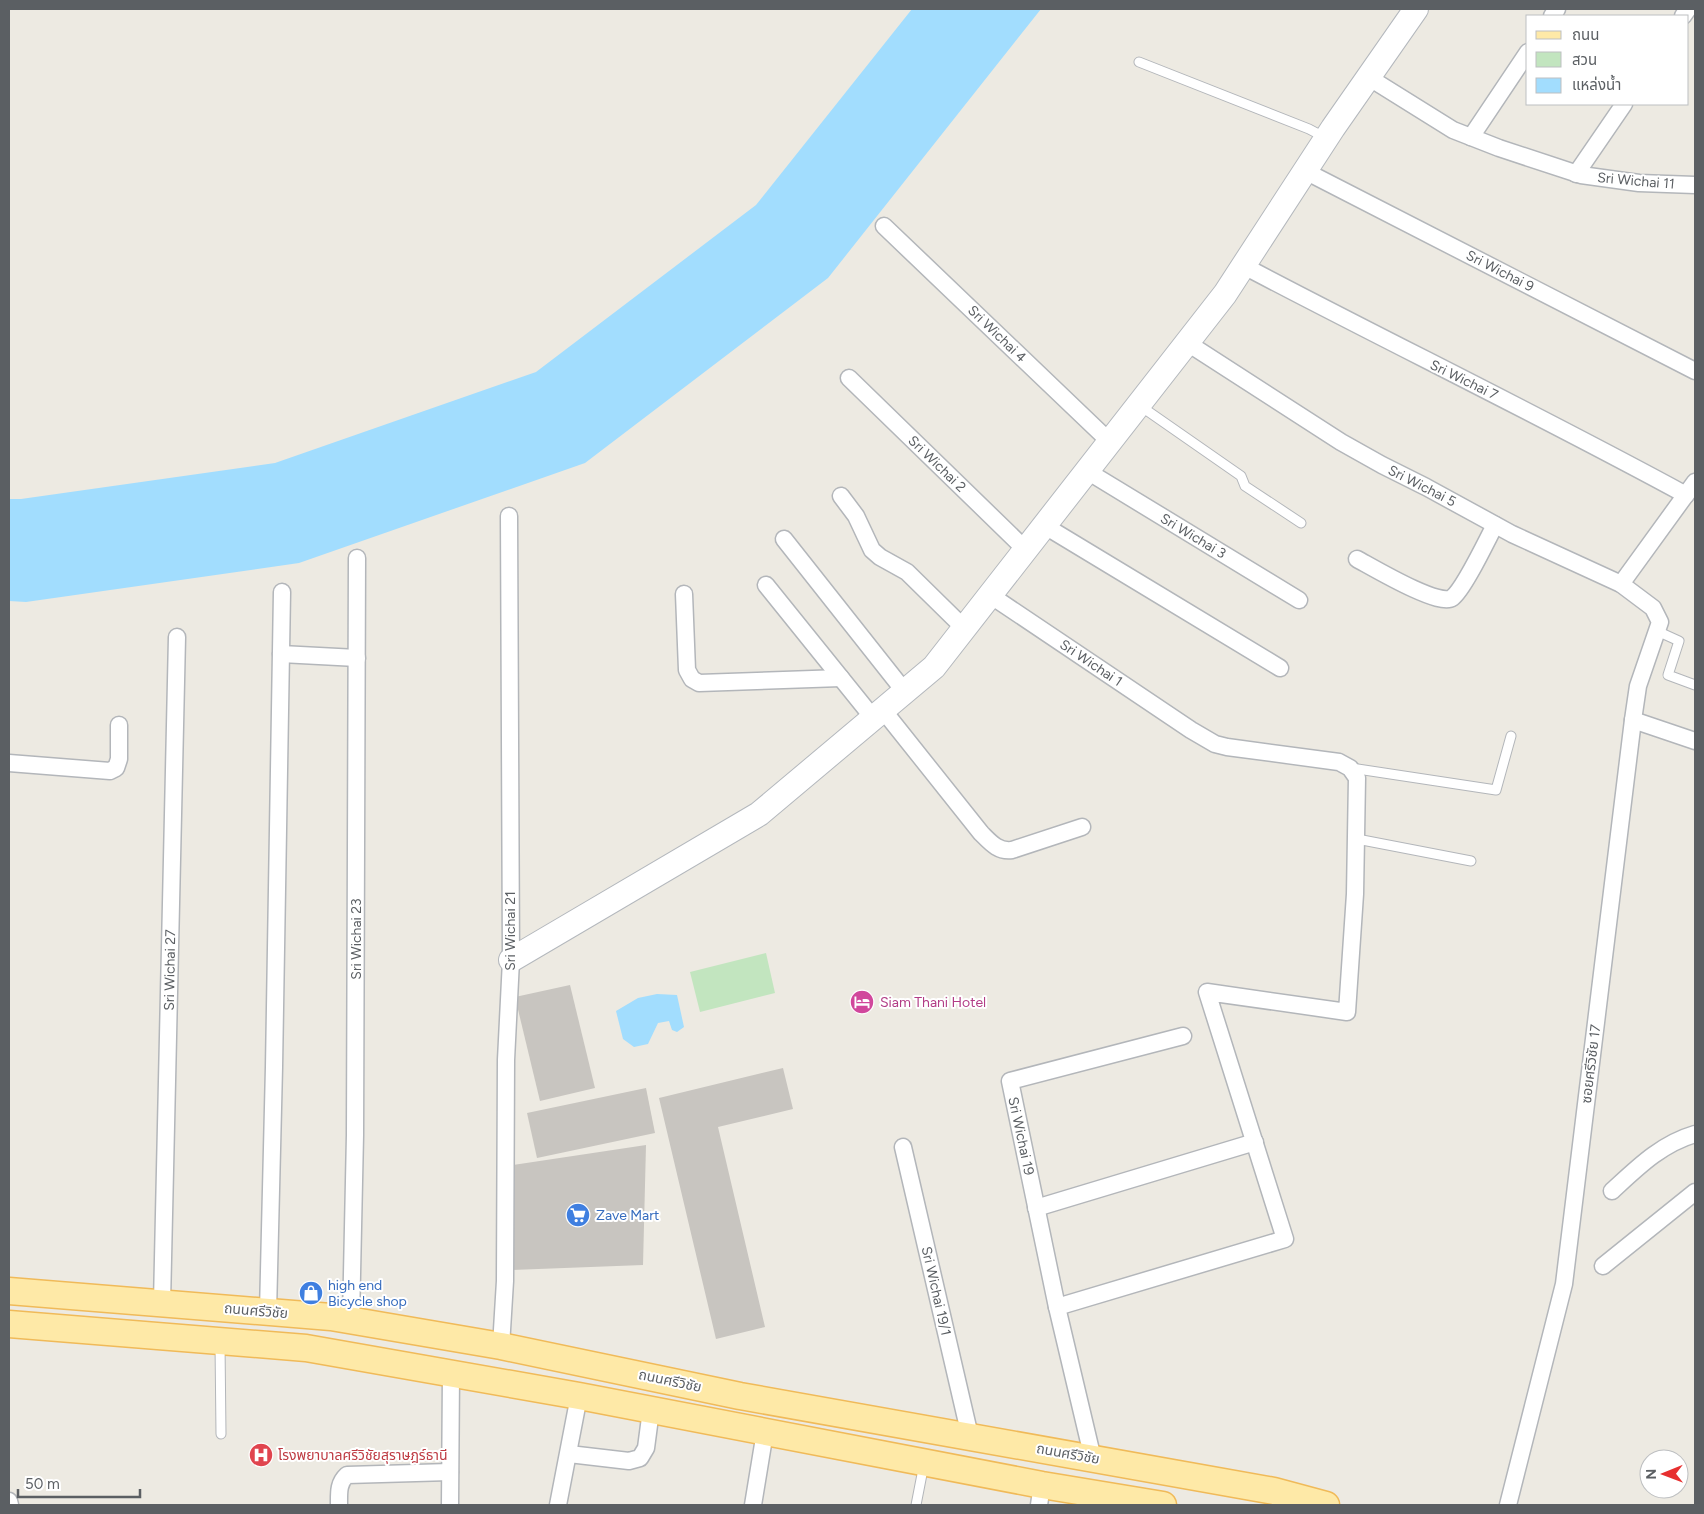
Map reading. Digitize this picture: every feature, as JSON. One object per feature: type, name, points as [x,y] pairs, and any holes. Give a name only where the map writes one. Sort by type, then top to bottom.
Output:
[{"type":"main road","name":"ถนนศรีวิชัย","points":[[9,1291],[352,1320],[501,1346],[740,1396],[885,1420],[1274,1491],[1326,1505]]},
{"type":"main road","points":[[9,1324],[306,1348],[880,1452],[924,1462],[1041,1495],[1163,1505]]},
{"type":"main road","points":[[735,1426],[751,1421],[753,1414],[753,1406],[740,1396]]},
{"type":"main road","points":[[880,1452],[869,1444],[867,1437],[870,1427],[874,1423],[885,1420]]},
{"type":"street","points":[[511,960],[759,814],[934,667],[1225,294],[1242,265],[1327,138],[1416,9]]},
{"type":"street","points":[[1471,137],[1526,55]]},
{"type":"street","name":"Sri Wichai 11","points":[[1368,78],[1453,130],[1576,174],[1639,183],[1695,185]]},
{"type":"street","name":"Sri Wichai 11","points":[[1576,174],[1623,105]]},
{"type":"street","name":"Sri Wichai 9","points":[[1305,171],[1695,371]]},
{"type":"street","name":"Sri Wichai 4","points":[[884,226],[1110,442]]},
{"type":"street","name":"Sri Wichai 7","points":[[1242,265],[1430,363],[1595,445],[1690,488]]},
{"type":"street","name":"Sri Wichai 5","points":[[1186,342],[1340,442],[1495,525],[1621,584],[1653,608],[1659,626]]},
{"type":"street","name":"Sri Wichai 2","points":[[849,378],[1026,550]]},
{"type":"street","name":"Sri Wichai 3","points":[[1087,471],[1299,600]]},
{"type":"street","points":[[1621,584],[1690,488]]},
{"type":"street","points":[[841,496],[856,516],[872,550],[880,557],[907,572],[964,628]]},
{"type":"street","name":"Sri Wichai 21","points":[[501,1346],[505,1281],[506,1060],[511,960],[509,516]]},
{"type":"street","points":[[1357,560],[1426,594],[1447,600],[1452,598],[1461,585],[1495,525]]},
{"type":"street","points":[[1045,526],[1280,668]]},
{"type":"street","points":[[784,539],[905,692]]},
{"type":"street","name":"Sri Wichai 23","points":[[352,1320],[357,558]]},
{"type":"street","points":[[766,585],[841,678],[878,714],[981,833],[995,846],[1004,851],[1012,850],[1082,827]]},
{"type":"street","points":[[268,1312],[282,592]]},
{"type":"street","points":[[684,594],[687,670],[692,679],[699,683],[738,684],[841,678]]},
{"type":"street","name":"Sri Wichai 1","points":[[990,595],[1191,730],[1215,744],[1339,762],[1350,768]]},
{"type":"street","name":"ซอยศรีวิชัย 17","points":[[1508,1505],[1564,1284],[1633,720],[1638,686],[1659,626]]},
{"type":"street","name":"Sri Wichai 27","points":[[162,1303],[177,637]]},
{"type":"street","points":[[281,654],[357,658]]},
{"type":"street","points":[[1633,720],[1695,741]]},
{"type":"street","points":[[9,763],[110,771],[116,768],[119,759],[119,725]]},
{"type":"street","points":[[1057,1308],[1285,1239],[1207,992],[1347,1012],[1357,839],[1357,778],[1350,768]]},
{"type":"street","name":"Sri Wichai 19","points":[[1093,1459],[1057,1308],[1010,1082],[1183,1036]]},
{"type":"street","points":[[1612,1191],[1650,1156],[1676,1140],[1695,1134]]},
{"type":"street","points":[[1036,1208],[1254,1142]]},
{"type":"street","name":"Sri Wichai 19/1","points":[[903,1147],[970,1436]]},
{"type":"street","points":[[1603,1266],[1695,1192]]},
{"type":"street","points":[[9,1278],[9,1291]]},
{"type":"street","points":[[450,1505],[451,1373]]},
{"type":"street","points":[[558,1505],[579,1396]]},
{"type":"street","points":[[569,1454],[629,1461],[640,1458],[646,1448],[651,1410]]},
{"type":"street","points":[[753,1505],[765,1432]]},
{"type":"street","points":[[339,1505],[339,1488],[342,1479],[347,1475],[450,1472]]},
{"type":"street","points":[[9,1501],[10,1505]]},
{"type":"lane","points":[[1139,62],[1309,129],[1327,138]]},
{"type":"lane","points":[[1139,405],[1241,476],[1245,486],[1301,523]]},
{"type":"lane","points":[[1659,626],[1679,641],[1668,675],[1695,685]]},
{"type":"lane","points":[[1350,768],[1496,790],[1511,736]]},
{"type":"lane","points":[[1357,839],[1471,861]]},
{"type":"lane","points":[[220,1341],[221,1434]]},
{"type":"lane","points":[[916,1505],[924,1462]]},
{"type":"green space","points":[[766,953],[775,993],[700,1012],[690,972]]},
{"type":"water","points":[[912,9],[1041,9],[828,278],[585,463],[299,563],[26,602],[9,601],[9,499],[21,499],[275,463],[536,372],[756,205]]},
{"type":"water","points":[[657,994],[677,995],[684,1027],[677,1032],[672,1030],[669,1021],[658,1023],[648,1044],[634,1047],[623,1039],[616,1011],[638,998]]},
{"type":"building","points":[[570,985],[595,1088],[540,1101],[515,997]]},
{"type":"building","points":[[783,1068],[793,1109],[718,1127],[765,1327],[716,1339],[659,1098]]},
{"type":"building","points":[[646,1088],[655,1133],[537,1158],[527,1113]]},
{"type":"building","name":"Zave Mart","points":[[646,1145],[643,1265],[512,1270],[513,1165]]},
{"type":"place","name":"Siam Thani Hotel","points":[[862,1002]]},
{"type":"place","name":"Zave Mart","points":[[578,1215]]},
{"type":"place","name":"high end Bicycle shop","points":[[311,1293]]},
{"type":"place","name":"โรงพยาบาลศรีวิชัยสุราษฎร์ธานี","points":[[261,1455]]}]
